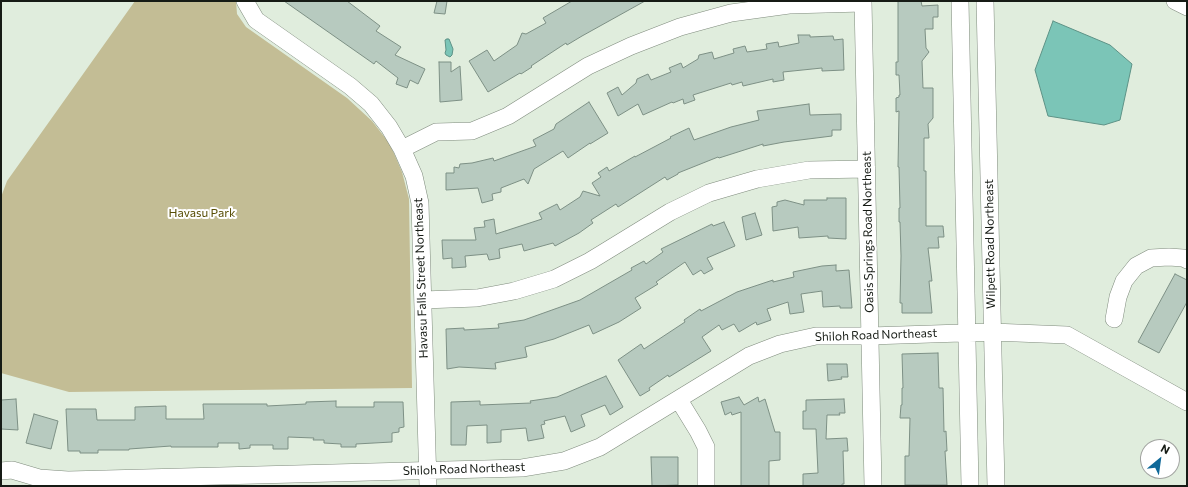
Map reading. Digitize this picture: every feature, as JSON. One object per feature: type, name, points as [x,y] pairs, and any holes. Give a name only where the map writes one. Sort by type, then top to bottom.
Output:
[{"type":"street","name":"Havasu Falls Street Northeast","points":[[245,1],[256,20],[350,86],[371,104],[389,127],[402,149],[414,176],[420,202],[427,478]]},
{"type":"street","name":"Wilpett Road Northeast","points":[[960,1],[970,486]]},
{"type":"street","name":"Wilpett Road Northeast","points":[[985,1],[996,486]]},
{"type":"street","points":[[1175,1],[1187,7]]},
{"type":"street","points":[[402,149],[436,132],[472,131],[508,116],[588,66],[631,46],[680,27],[730,13],[789,5],[863,2]]},
{"type":"street","name":"Oasis Springs Road Northeast","points":[[863,2],[873,486]]},
{"type":"street","points":[[423,300],[477,298],[514,291],[554,278],[590,261],[670,212],[709,193],[757,179],[809,170],[867,169]]},
{"type":"street","points":[[1114,319],[1118,297],[1124,280],[1136,266],[1151,258],[1169,256],[1187,260]]},
{"type":"street","name":"Shiloh Road Northeast","points":[[1,471],[12,470],[39,478],[151,482],[427,478],[522,468],[564,461],[600,447],[749,356],[780,344],[816,336],[870,336],[992,332],[1067,335],[1187,402]]},
{"type":"street","points":[[679,400],[706,446],[706,486]]},
{"type":"green space","name":"Havasu Park","points":[[135,1],[236,1],[237,14],[246,27],[347,98],[372,121],[390,144],[402,172],[409,199],[412,388],[69,392],[1,373],[1,197],[7,181]]},
{"type":"water","points":[[1053,21],[1110,45],[1132,64],[1120,120],[1104,125],[1048,116],[1035,70]]},
{"type":"water","points":[[449,39],[453,49],[450,57],[445,53],[445,40]]},
{"type":"building","points":[[284,1],[347,1],[380,26],[376,31],[401,47],[395,55],[425,69],[418,84],[410,80],[407,88],[396,84],[398,78],[376,61],[374,64]]},
{"type":"building","points":[[437,1],[447,1],[445,14],[434,13]]},
{"type":"building","points":[[572,1],[645,1],[567,45],[566,43],[521,74],[520,73],[488,92],[469,61],[487,50],[494,61],[517,45],[522,33],[526,34],[546,23],[543,18]]},
{"type":"building","points":[[898,1],[921,1],[922,6],[938,5],[938,17],[933,17],[933,29],[925,29],[926,48],[929,52],[922,61],[923,88],[933,88],[933,118],[928,124],[929,138],[924,138],[924,171],[926,171],[926,226],[943,226],[944,237],[938,237],[939,248],[928,248],[932,281],[929,281],[932,313],[902,313],[902,303],[900,303],[901,256],[898,167],[899,111],[896,112],[896,98],[900,95],[899,75],[896,75],[896,62],[898,62]]},
{"type":"building","points":[[798,35],[810,35],[810,37],[833,36],[834,40],[843,39],[844,70],[822,71],[822,68],[783,72],[784,80],[773,82],[773,79],[743,86],[742,82],[732,85],[731,83],[693,95],[695,100],[684,104],[683,99],[673,103],[672,102],[643,115],[638,104],[618,116],[607,93],[618,87],[622,95],[636,83],[637,79],[648,74],[651,80],[671,72],[669,68],[681,63],[683,68],[698,59],[699,55],[712,52],[714,59],[734,53],[733,49],[745,46],[747,52],[767,49],[766,44],[778,42],[779,47],[799,43]]},
{"type":"building","points":[[439,62],[451,62],[451,72],[460,66],[462,100],[440,102]]},
{"type":"building","points":[[589,102],[608,133],[568,158],[563,151],[534,169],[528,184],[524,179],[501,188],[501,192],[492,194],[493,200],[482,203],[478,188],[446,190],[446,173],[454,173],[454,167],[459,168],[460,164],[493,158],[494,161],[536,146],[533,140],[554,129],[556,124]]},
{"type":"building","points":[[809,104],[810,115],[841,114],[841,130],[832,130],[832,136],[763,146],[763,144],[719,158],[718,157],[678,173],[667,180],[665,177],[618,207],[616,204],[591,220],[593,223],[579,233],[555,246],[553,243],[524,251],[522,244],[499,249],[500,258],[489,260],[487,254],[465,256],[466,267],[452,268],[452,258],[443,259],[442,240],[476,240],[474,228],[485,227],[484,221],[494,219],[496,234],[542,219],[539,213],[557,204],[560,210],[580,197],[583,191],[600,196],[592,183],[601,177],[598,173],[607,167],[609,171],[689,128],[694,140],[731,127],[759,120],[757,111]]},
{"type":"building","points":[[827,198],[846,198],[846,239],[828,238],[828,236],[799,238],[798,227],[773,231],[772,207],[777,206],[777,202],[785,200],[804,205],[804,200],[827,200]]},
{"type":"building","points":[[755,213],[762,235],[746,240],[742,217]]},
{"type":"building","points":[[724,222],[735,246],[707,258],[713,269],[704,274],[701,270],[693,275],[685,262],[656,282],[658,284],[635,298],[641,308],[619,322],[593,334],[589,325],[554,339],[525,347],[527,357],[495,363],[496,369],[459,367],[447,369],[446,329],[464,328],[464,330],[499,328],[498,324],[524,320],[580,300],[632,270],[631,268],[644,261],[646,264],[663,252],[661,249],[712,224],[713,226]]},
{"type":"building","points":[[836,265],[836,271],[849,270],[852,308],[840,308],[840,306],[823,307],[822,291],[801,294],[804,312],[790,314],[788,302],[767,309],[771,320],[757,325],[756,322],[739,332],[734,324],[722,330],[719,325],[702,337],[711,351],[669,377],[668,375],[640,396],[618,360],[641,344],[644,349],[685,322],[684,320],[700,309],[701,311],[737,292],[773,280],[773,282],[794,277],[793,272],[822,266]]},
{"type":"building","points":[[1175,274],[1187,280],[1187,302],[1159,353],[1138,342]]},
{"type":"building","points":[[938,353],[939,388],[943,388],[944,432],[946,431],[947,451],[945,451],[947,485],[905,485],[905,456],[909,456],[910,418],[900,418],[903,388],[902,354]]},
{"type":"building","points":[[827,364],[847,364],[848,377],[841,377],[842,379],[828,381]]},
{"type":"building","points":[[606,376],[623,407],[610,415],[605,405],[581,415],[585,426],[571,432],[565,416],[544,421],[545,424],[541,425],[544,438],[528,441],[526,428],[501,430],[501,442],[487,443],[487,425],[467,426],[466,445],[451,445],[451,402],[480,401],[480,405],[531,403],[530,401],[557,397]]},
{"type":"building","points":[[739,397],[744,405],[758,397],[759,402],[765,399],[775,432],[780,432],[780,460],[769,461],[769,486],[741,486],[741,412],[732,415],[731,412],[725,415],[721,402]]},
{"type":"building","points":[[16,399],[18,430],[1,429],[1,400]]},
{"type":"building","points":[[844,399],[845,413],[839,413],[840,415],[827,415],[826,439],[847,438],[848,451],[843,451],[844,484],[842,484],[842,486],[803,486],[803,474],[818,473],[816,429],[803,429],[803,411],[806,411],[806,400]]},
{"type":"building","points":[[336,401],[336,407],[374,407],[374,402],[403,402],[404,427],[399,428],[399,432],[392,433],[392,442],[356,444],[356,447],[341,447],[341,444],[324,443],[324,440],[313,440],[314,438],[288,437],[288,449],[273,449],[273,445],[250,445],[250,448],[239,449],[239,443],[218,443],[218,447],[171,446],[129,450],[98,450],[98,453],[68,451],[66,409],[96,409],[97,420],[135,420],[135,407],[166,406],[166,419],[204,419],[203,404],[267,404],[267,406]]},
{"type":"building","points":[[34,414],[58,421],[51,449],[26,443]]},
{"type":"building","points":[[651,457],[678,457],[678,485],[652,486]]}]
